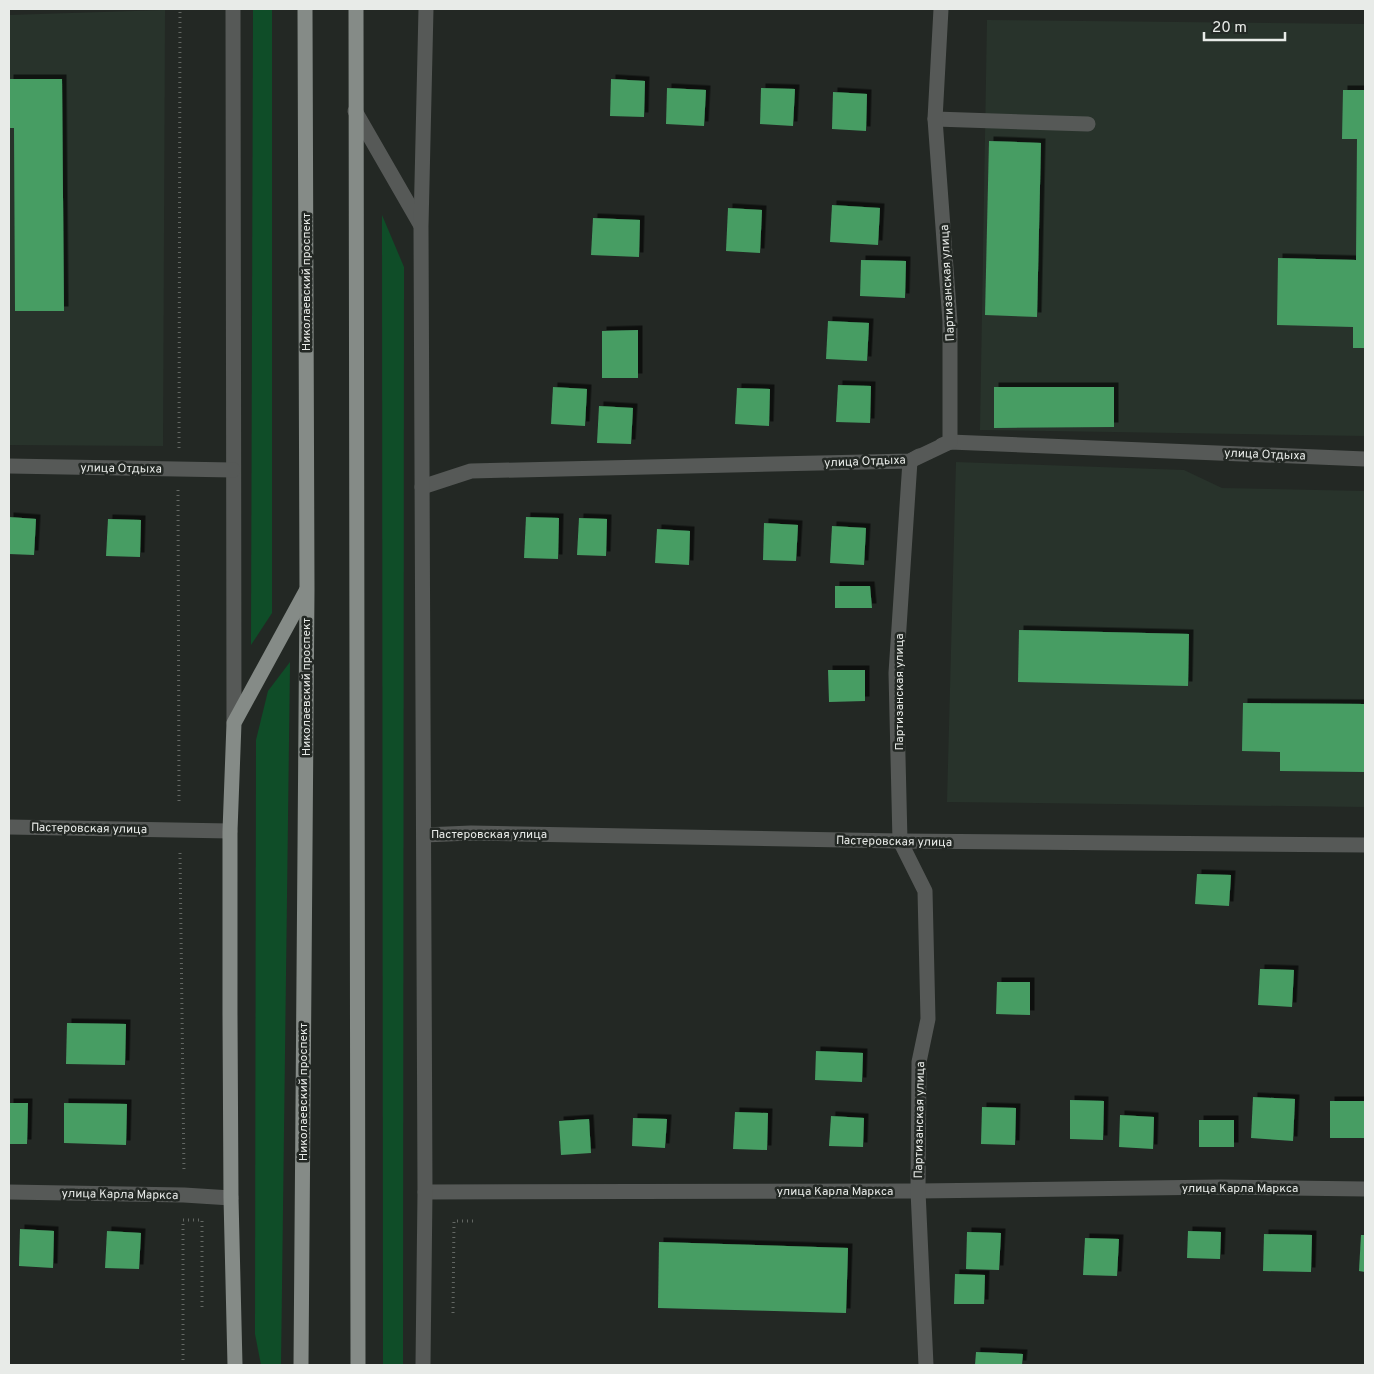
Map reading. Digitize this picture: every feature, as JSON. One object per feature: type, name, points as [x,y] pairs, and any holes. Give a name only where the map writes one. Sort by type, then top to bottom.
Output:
[{"type":"main road","name":"Николаевский проспект","points":[[301,1365],[307,590],[305,9]]},
{"type":"main road","points":[[356,9],[358,1365]]},
{"type":"main road","points":[[236,1360],[231,1198],[230,831],[234,723],[307,590]]},
{"type":"street","points":[[233,9],[234,723]]},
{"type":"street","points":[[423,1365],[425,1192],[421,226],[426,9]]},
{"type":"street","name":"Партизанская улица","points":[[941,9],[935,119],[950,322],[950,442]]},
{"type":"street","points":[[355,111],[421,226]]},
{"type":"street","points":[[935,119],[1088,124]]},
{"type":"street","points":[[910,461],[950,442]]},
{"type":"street","name":"улица Отдыха","points":[[950,442],[1365,458]]},
{"type":"street","name":"улица Отдыха","points":[[422,487],[471,471],[910,461]]},
{"type":"street","name":"Партизанская улица","points":[[910,461],[896,673],[900,841],[925,891],[928,1019],[919,1062],[918,1191],[926,1365]]},
{"type":"street","name":"улица Отдыха","points":[[9,466],[234,470]]},
{"type":"street","name":"Пастеровская улица","points":[[9,827],[230,831]]},
{"type":"street","name":"Пастеровская улица","points":[[424,835],[471,833],[900,841],[1365,845]]},
{"type":"street","name":"улица Карла Маркса","points":[[425,1192],[918,1191],[1220,1187],[1365,1190]]},
{"type":"street","name":"улица Карла Маркса","points":[[9,1192],[184,1195],[231,1198]]},
{"type":"path","points":[[178,452],[180,9]]},
{"type":"path","points":[[178,484],[179,802]]},
{"type":"path","points":[[180,853],[184,1173]]},
{"type":"path","points":[[183,1365],[183,1220],[202,1220],[202,1310]]},
{"type":"path","points":[[453,1313],[454,1221],[476,1221]]},
{"type":"shaded area","points":[[165,10],[163,446],[9,445],[9,15]]},
{"type":"shaded area","points":[[987,20],[1365,24],[1365,436],[980,430]]},
{"type":"shaded area","points":[[956,462],[1184,470],[1222,488],[1365,491],[1365,807],[947,802]]},
{"type":"green space","points":[[253,9],[272,9],[272,613],[251,645]]},
{"type":"green space","points":[[382,215],[404,267],[403,1365],[383,1365]]},
{"type":"green space","points":[[290,662],[281,1365],[261,1365],[255,1334],[256,740],[268,691]]},
{"type":"building","points":[[9,79],[62,79],[64,311],[15,311],[14,128],[9,128]]},
{"type":"building","points":[[611,79],[645,81],[644,117],[610,116]]},
{"type":"building","points":[[667,88],[706,90],[704,126],[666,124]]},
{"type":"building","points":[[761,88],[795,89],[793,126],[760,124]]},
{"type":"building","points":[[1343,90],[1365,90],[1365,348],[1353,348],[1353,327],[1277,325],[1278,258],[1356,260],[1357,139],[1342,139]]},
{"type":"building","points":[[833,92],[867,94],[866,131],[832,129]]},
{"type":"building","points":[[989,141],[1041,143],[1037,317],[985,315]]},
{"type":"building","points":[[832,205],[880,208],[878,245],[830,242]]},
{"type":"building","points":[[728,208],[762,210],[760,253],[726,251]]},
{"type":"building","points":[[593,218],[640,220],[639,257],[591,255]]},
{"type":"building","points":[[861,260],[906,261],[905,298],[860,296]]},
{"type":"building","points":[[828,321],[869,323],[867,361],[826,359]]},
{"type":"building","points":[[638,330],[638,378],[602,378],[602,331]]},
{"type":"building","points":[[838,385],[871,386],[870,423],[836,422]]},
{"type":"building","points":[[553,387],[587,389],[585,426],[551,424]]},
{"type":"building","points":[[994,387],[1114,387],[1114,427],[994,428]]},
{"type":"building","points":[[737,388],[770,389],[769,426],[735,424]]},
{"type":"building","points":[[599,406],[633,408],[631,444],[597,443]]},
{"type":"building","points":[[9,517],[36,519],[34,555],[9,554]]},
{"type":"building","points":[[526,517],[559,518],[558,559],[524,558]]},
{"type":"building","points":[[579,518],[607,519],[606,556],[577,555]]},
{"type":"building","points":[[108,519],[141,520],[140,557],[106,556]]},
{"type":"building","points":[[764,523],[798,525],[796,561],[763,560]]},
{"type":"building","points":[[832,526],[866,528],[864,565],[830,563]]},
{"type":"building","points":[[657,529],[690,531],[689,565],[655,563]]},
{"type":"building","points":[[835,586],[870,586],[872,608],[835,608]]},
{"type":"building","points":[[1019,630],[1189,634],[1188,686],[1018,682]]},
{"type":"building","points":[[828,670],[865,670],[865,701],[829,702]]},
{"type":"building","points":[[1243,703],[1365,704],[1365,772],[1280,771],[1280,752],[1242,751]]},
{"type":"building","points":[[1197,874],[1231,875],[1229,906],[1195,904]]},
{"type":"building","points":[[1260,969],[1294,970],[1292,1007],[1258,1005]]},
{"type":"building","points":[[997,982],[1030,982],[1030,1015],[996,1014]]},
{"type":"building","points":[[67,1023],[126,1024],[125,1065],[66,1064]]},
{"type":"building","points":[[816,1051],[863,1053],[862,1082],[815,1080]]},
{"type":"building","points":[[1253,1097],[1295,1099],[1293,1141],[1251,1138]]},
{"type":"building","points":[[1070,1100],[1104,1101],[1103,1140],[1070,1139]]},
{"type":"building","points":[[1330,1101],[1364,1101],[1364,1138],[1330,1138]]},
{"type":"building","points":[[9,1103],[28,1103],[27,1144],[9,1144]]},
{"type":"building","points":[[64,1103],[127,1104],[126,1145],[64,1143]]},
{"type":"building","points":[[982,1107],[1016,1108],[1015,1145],[981,1144]]},
{"type":"building","points":[[735,1112],[768,1113],[767,1150],[733,1149]]},
{"type":"building","points":[[1120,1115],[1154,1117],[1153,1149],[1119,1147]]},
{"type":"building","points":[[831,1116],[864,1118],[863,1147],[829,1146]]},
{"type":"building","points":[[633,1118],[667,1119],[665,1148],[632,1146]]},
{"type":"building","points":[[589,1119],[591,1153],[561,1155],[559,1121]]},
{"type":"building","points":[[1199,1120],[1234,1120],[1234,1147],[1199,1147]]},
{"type":"building","points":[[20,1229],[54,1231],[53,1268],[19,1266]]},
{"type":"building","points":[[107,1231],[141,1233],[139,1269],[105,1268]]},
{"type":"building","points":[[1188,1231],[1221,1232],[1220,1259],[1187,1258]]},
{"type":"building","points":[[967,1232],[1001,1233],[999,1270],[966,1269]]},
{"type":"building","points":[[1264,1234],[1312,1235],[1311,1272],[1263,1271]]},
{"type":"building","points":[[1361,1235],[1365,1235],[1365,1272],[1359,1271]]},
{"type":"building","points":[[1085,1238],[1119,1239],[1117,1276],[1083,1275]]},
{"type":"building","points":[[659,1242],[848,1248],[846,1313],[658,1308]]},
{"type":"building","points":[[955,1274],[985,1275],[984,1304],[954,1304]]},
{"type":"building","points":[[976,1352],[1023,1354],[1022,1365],[975,1365]]}]
